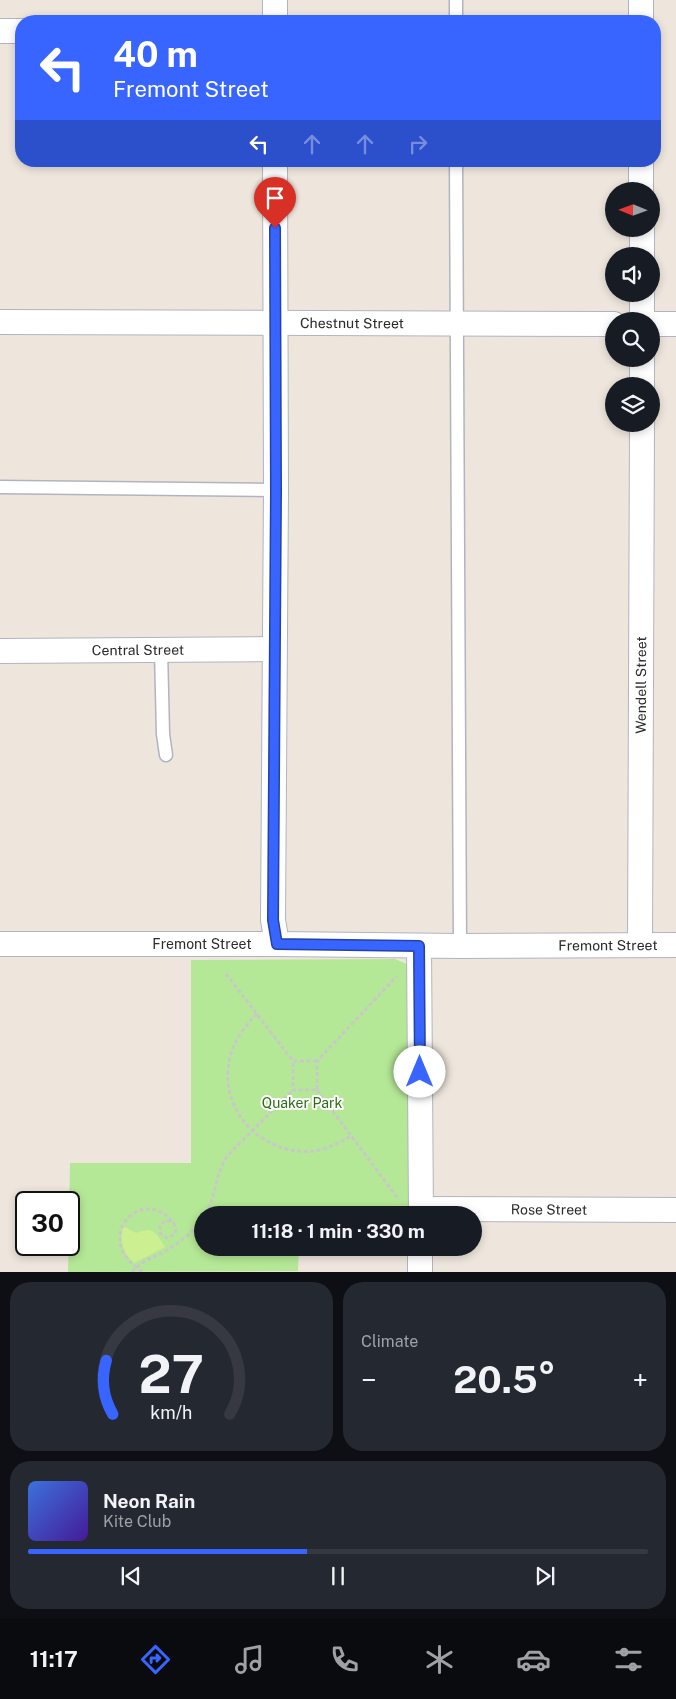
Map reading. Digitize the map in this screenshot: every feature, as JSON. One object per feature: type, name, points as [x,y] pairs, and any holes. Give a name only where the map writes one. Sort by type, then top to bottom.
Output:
[{"type":"street","points":[[275,0],[275,15]]},
{"type":"street","points":[[641,0],[641,15]]},
{"type":"street","points":[[0,31],[15,31]]},
{"type":"street","points":[[275,167],[276,490],[273,920],[277,944]]},
{"type":"street","points":[[641,167],[642,182]]},
{"type":"street","name":"Chestnut Street","points":[[0,322],[605,324]]},
{"type":"street","points":[[660,324],[676,324]]},
{"type":"street","name":"Wendell Street","points":[[640,945],[642,432]]},
{"type":"street","name":"Central Street","points":[[0,651],[274,649]]},
{"type":"street","name":"Fremont Street","points":[[0,944],[676,945]]},
{"type":"street","points":[[414,1206],[419,946]]},
{"type":"street","name":"Rose Street","points":[[482,1209],[676,1210]]},
{"type":"street","points":[[420,1256],[420,1272]]},
{"type":"lane","points":[[456,0],[456,15]]},
{"type":"lane","points":[[456,167],[460,946]]},
{"type":"lane","points":[[0,487],[276,490]]},
{"type":"lane","points":[[161,650],[163,726],[166,756]]},
{"type":"path","points":[[400,973],[317,1061],[317,1090],[351,1136],[411,1206]]},
{"type":"path","points":[[211,1206],[222,1163],[293,1090],[293,1061],[226,974]]},
{"type":"path","points":[[257,1014],[242,1030],[235,1041],[228,1068],[228,1083],[235,1108],[244,1122],[270,1144],[281,1148],[306,1152],[329,1148],[351,1136]]},
{"type":"path","points":[[293,1061],[317,1061]]},
{"type":"path","points":[[293,1090],[317,1090]]},
{"type":"path","points":[[142,1272],[127,1258],[120,1245],[120,1231],[123,1222],[128,1216],[143,1209],[166,1215],[174,1223],[176,1231],[172,1237],[167,1238],[162,1236],[159,1228],[161,1223],[166,1220],[174,1223]]},
{"type":"path","points":[[132,1272],[147,1259],[168,1250],[194,1231]]},
{"type":"path","points":[[172,1237],[176,1244]]},
{"type":"green space","name":"Quaker Park","points":[[395,959],[407,964],[414,1206],[194,1206],[194,1256],[299,1256],[298,1271],[68,1272],[68,1256],[80,1256],[80,1191],[69,1191],[70,1163],[191,1163],[191,960]]},
{"type":"green space","points":[[123,1226],[136,1233],[147,1230],[154,1232],[165,1247],[134,1263],[123,1247],[121,1237]]},
{"type":"route","points":[[275,228],[276,490],[273,920],[277,944],[419,946],[420,1072]]}]
